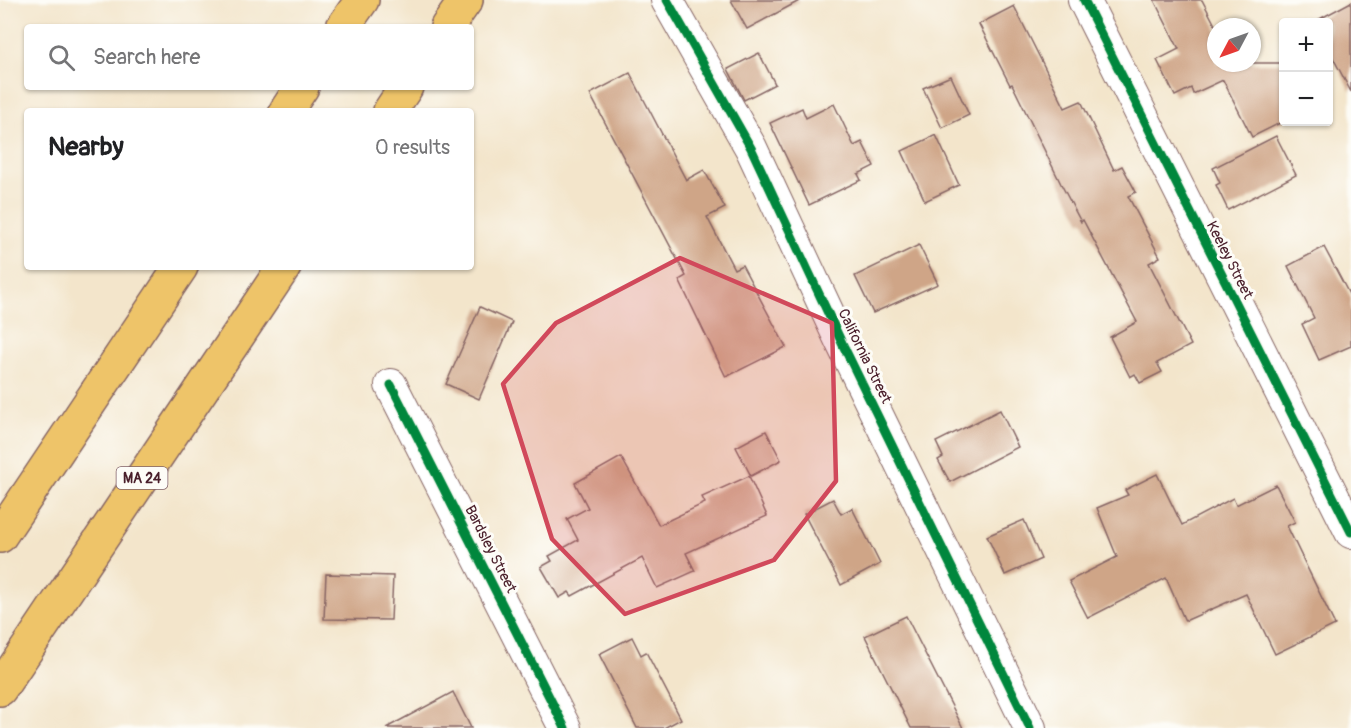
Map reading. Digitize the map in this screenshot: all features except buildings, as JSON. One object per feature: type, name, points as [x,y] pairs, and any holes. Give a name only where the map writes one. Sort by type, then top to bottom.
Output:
[{"type":"highway","points":[[345,24],[362,0]]},
{"type":"highway","points":[[449,24],[466,0]]},
{"type":"highway","points":[[288,108],[300,90]]},
{"type":"highway","points":[[392,108],[404,90]]},
{"type":"highway","points":[[0,536],[179,270]]},
{"type":"highway","name":"MA 24","points":[[0,689],[282,270]]},
{"type":"street","name":"California Street","points":[[667,0],[751,148],[841,341],[1030,728]]},
{"type":"street","name":"Keeley Street","points":[[1084,0],[1184,204],[1351,532]]},
{"type":"street","name":"Bardsley Street","points":[[391,384],[565,728]]},
{"type":"highlighted area","points":[[680,258],[832,323],[836,481],[774,560],[625,614],[552,539],[503,384],[556,323]]},
{"type":"cycle path","points":[[667,0],[751,148],[841,341],[1030,728]]},
{"type":"cycle path","points":[[1084,0],[1351,532]]},
{"type":"cycle path","points":[[391,385],[565,728]]}]
